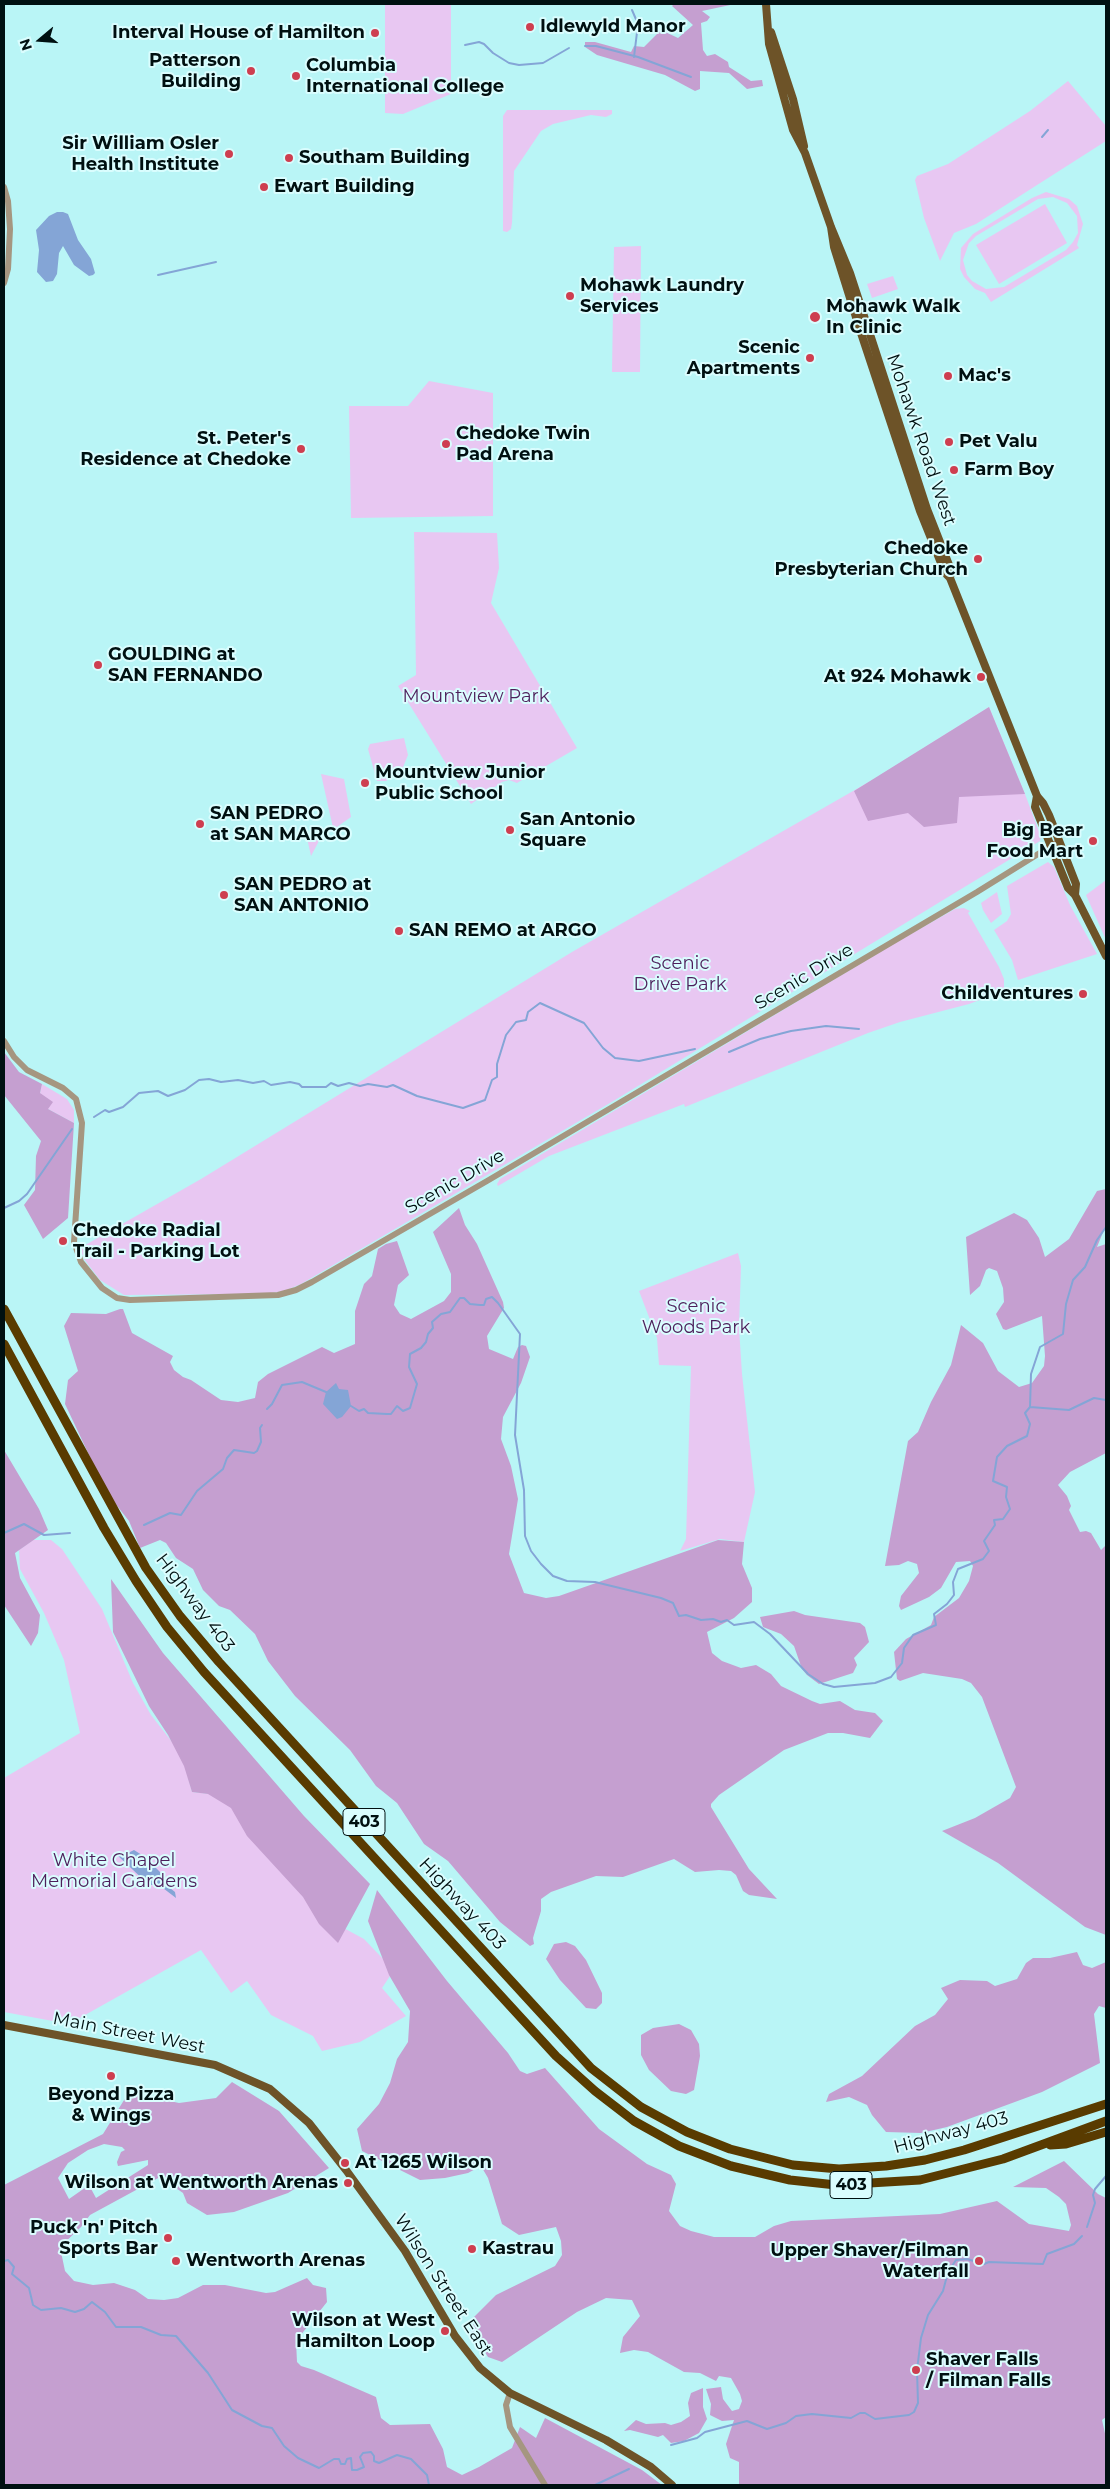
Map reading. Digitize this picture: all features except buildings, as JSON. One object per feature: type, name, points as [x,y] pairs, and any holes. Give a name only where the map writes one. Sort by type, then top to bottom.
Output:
[{"type":"highway","name":"Highway 403","points":[[4,1309],[146,1568],[180,1616],[232,1677],[591,2068],[641,2107],[687,2132],[730,2149],[793,2165],[839,2169],[886,2166],[925,2160],[964,2150],[1106,2104]]},
{"type":"highway","name":"Highway 403","points":[[4,1344],[108,1535],[167,1627],[262,1737],[556,2056],[595,2091],[659,2137],[740,2169],[790,2180],[836,2185],[920,2180],[1003,2159],[1045,2145],[1068,2134],[1106,2122]]},
{"type":"highway","points":[[1045,2145],[1066,2144],[1106,2132]]},
{"type":"main road","name":"Mohawk Road West","points":[[766,4],[769,27],[793,99],[805,153],[831,227],[850,273],[927,509],[951,570],[950,578]]},
{"type":"main road","name":"Mohawk Road West","points":[[831,227],[834,247],[874,376],[920,511],[945,573],[950,578],[1037,796],[1043,803],[1059,841],[1076,884],[1075,895]]},
{"type":"main road","points":[[874,376],[887,384]]},
{"type":"main road","name":"Mohawk Road West","points":[[1037,796],[1035,807],[1068,888],[1075,895]]},
{"type":"main road","points":[[1075,895],[1106,956]]},
{"type":"main road","name":"Main Street West","points":[[4,2025],[215,2065],[248,2077]]},
{"type":"main road","name":"Wilson Street East","points":[[248,2077],[270,2089],[309,2123],[346,2170],[404,2251],[469,2355],[492,2381],[510,2393],[606,2440],[652,2467],[672,2485]]},
{"type":"street","points":[[4,187],[8,201],[10,229],[8,269],[4,283]]},
{"type":"street","name":"Scenic Drive","points":[[4,1041],[14,1058],[27,1070],[63,1088],[76,1100],[82,1123],[74,1242],[81,1262],[102,1288],[117,1298],[130,1300],[278,1295],[296,1290],[312,1282],[487,1181],[977,892],[1059,841]]},
{"type":"street","points":[[510,2393],[506,2405],[510,2427],[545,2485]]},
{"type":"green space","points":[[451,4],[451,94],[403,114],[385,113],[385,5]]},
{"type":"green space","points":[[1068,81],[1106,126],[1106,141],[976,224],[954,233],[940,261],[924,218],[915,180],[917,176],[948,164],[1030,111]]},
{"type":"green space","points":[[507,110],[612,110],[612,114],[606,117],[591,115],[553,124],[541,131],[514,171],[512,223],[511,229],[507,232],[503,231],[503,116]]},
{"type":"green space","points":[[1046,192],[1069,199],[1077,206],[1083,224],[1077,245],[1079,248],[991,302],[985,293],[975,289],[964,277],[960,269],[961,248],[973,234],[1032,198]],"holes":[[[1053,197],[1067,203],[1077,216],[1078,233],[1066,250],[1004,287],[986,289],[972,281],[967,275],[963,260],[969,243],[976,236],[1038,199]]]},
{"type":"green space","points":[[1045,204],[1067,243],[999,284],[976,245]]},
{"type":"green space","points":[[641,246],[640,372],[612,372],[614,247]]},
{"type":"green space","points":[[893,276],[898,289],[872,298],[867,284]]},
{"type":"green space","points":[[429,381],[493,393],[493,516],[351,518],[349,406],[408,406]]},
{"type":"green space","name":"Mountview Park","points":[[414,532],[497,533],[499,568],[491,603],[577,748],[517,783],[509,780],[502,782],[471,804],[398,686],[416,675]]},
{"type":"green space","name":"Scenic Drive Park","points":[[989,707],[1025,794],[1041,837],[1040,841],[615,1100],[301,1284],[284,1291],[266,1294],[124,1295],[100,1280],[84,1259],[80,1248],[201,1179],[572,952],[874,779]]},
{"type":"green space","points":[[404,738],[408,755],[401,772],[386,781],[377,781],[368,749],[370,744]]},
{"type":"green space","points":[[321,774],[344,779],[351,817],[320,839],[311,856],[305,829],[308,838],[317,836],[316,832],[333,828]]},
{"type":"green space","points":[[1048,862],[1054,867],[1070,905],[1097,954],[1018,980],[1012,960],[994,930],[1007,921],[1011,914],[1007,886]]},
{"type":"green space","points":[[1106,880],[1106,940],[1086,895]]},
{"type":"green space","points":[[997,892],[1002,914],[991,923],[981,903]]},
{"type":"green space","points":[[964,908],[970,911],[968,913],[999,967],[1004,979],[1004,991],[969,1004],[900,1022],[868,1033],[685,1107],[684,1104],[549,1156],[498,1186],[497,1184],[500,1179],[902,939],[955,909]]},
{"type":"green space","points":[[42,1084],[67,1099],[74,1110],[74,1123],[48,1109],[40,1093]]},
{"type":"green space","name":"Scenic Woods Park","points":[[738,1253],[741,1266],[739,1328],[742,1374],[755,1492],[744,1542],[720,1539],[680,1551],[686,1539],[691,1366],[659,1365],[657,1338],[639,1291]]},
{"type":"green space","name":"White Chapel Memorial Gardens","points":[[33,1540],[51,1540],[62,1549],[102,1609],[133,1683],[151,1715],[176,1747],[184,1762],[192,1792],[220,1795],[340,1926],[364,1939],[386,1962],[392,1973],[382,1988],[406,2016],[360,2042],[322,2051],[313,2036],[271,2015],[247,1981],[231,1993],[201,1950],[69,2024],[4,2012],[4,1778],[80,1733],[64,1660],[44,1613],[20,1569],[19,1550]]},
{"type":"shaded area","points":[[674,4],[735,4],[702,11],[710,17],[707,21],[701,23],[703,50],[707,56],[715,54],[728,62],[729,67],[751,81],[762,80],[763,86],[747,89],[729,73],[700,71],[700,89],[695,91],[665,75],[597,55],[585,47],[585,42],[595,42],[631,52],[634,46],[644,47],[661,30],[678,38],[693,25],[672,6]]},
{"type":"shaded area","points":[[989,707],[1025,794],[959,797],[957,823],[924,827],[908,813],[868,821],[854,791]]},
{"type":"shaded area","points":[[4,1052],[19,1072],[42,1084],[40,1093],[53,1102],[48,1109],[74,1123],[68,1218],[43,1239],[24,1205],[35,1190],[36,1156],[41,1141],[4,1095]]},
{"type":"shaded area","points":[[1106,1189],[1106,1225],[1097,1247],[1106,1244],[1106,1453],[1070,1472],[1058,1485],[1067,1496],[1071,1506],[1069,1510],[1080,1532],[1086,1531],[1091,1533],[1101,1550],[1106,1545],[1106,1935],[1085,1927],[998,1863],[942,1831],[975,1818],[1010,1798],[1016,1787],[982,1697],[971,1683],[962,1679],[923,1673],[900,1681],[897,1679],[894,1652],[906,1639],[931,1625],[934,1617],[959,1598],[969,1581],[973,1566],[970,1561],[956,1562],[941,1588],[929,1597],[901,1610],[899,1606],[901,1596],[919,1573],[917,1564],[908,1561],[899,1565],[885,1566],[908,1441],[918,1432],[931,1402],[951,1365],[961,1325],[983,1343],[998,1371],[1019,1387],[1032,1383],[1044,1366],[1042,1316],[1006,1330],[1003,1329],[996,1314],[1004,1302],[1003,1288],[997,1271],[989,1268],[986,1270],[980,1286],[970,1295],[966,1237],[1014,1213],[1027,1220],[1039,1238],[1045,1257],[1069,1239],[1097,1191]]},
{"type":"shaded area","points":[[459,1208],[465,1225],[477,1244],[503,1302],[504,1308],[487,1336],[489,1349],[513,1359],[518,1347],[522,1345],[526,1346],[530,1357],[521,1383],[503,1417],[501,1439],[511,1466],[518,1499],[509,1554],[524,1593],[546,1598],[559,1596],[718,1540],[744,1542],[742,1564],[752,1588],[752,1602],[734,1618],[707,1632],[712,1653],[722,1661],[741,1668],[756,1665],[771,1674],[781,1686],[812,1701],[820,1704],[840,1701],[855,1710],[875,1713],[883,1721],[870,1738],[843,1733],[828,1733],[784,1750],[719,1795],[711,1804],[711,1807],[749,1869],[777,1899],[749,1895],[743,1891],[736,1875],[731,1871],[695,1872],[674,1859],[623,1877],[596,1876],[551,1892],[541,1899],[541,1911],[533,1938],[534,1944],[530,1946],[500,1922],[448,1861],[424,1844],[397,1803],[376,1786],[350,1750],[295,1696],[268,1661],[255,1634],[230,1610],[219,1606],[203,1590],[193,1569],[176,1558],[166,1543],[160,1540],[140,1548],[129,1521],[107,1493],[65,1404],[68,1380],[78,1371],[64,1326],[71,1313],[106,1314],[120,1309],[123,1309],[132,1333],[173,1356],[170,1362],[174,1370],[183,1377],[191,1380],[221,1400],[238,1402],[255,1398],[258,1382],[268,1374],[322,1347],[334,1353],[355,1344],[355,1311],[364,1284],[372,1276],[378,1249],[386,1244],[397,1241],[409,1275],[398,1285],[394,1305],[400,1314],[411,1319],[444,1301],[451,1292],[451,1274],[433,1232]]},
{"type":"shaded area","points":[[4,1450],[39,1509],[48,1530],[15,1553],[20,1578],[40,1615],[38,1633],[31,1646],[4,1605]]},
{"type":"shaded area","points":[[111,1579],[163,1653],[304,1816],[370,1884],[338,1943],[319,1924],[303,1897],[247,1836],[231,1808],[208,1794],[192,1792],[184,1766],[168,1735],[149,1706],[113,1632]]},
{"type":"shaded area","points":[[794,1611],[805,1615],[860,1623],[865,1627],[869,1642],[854,1658],[857,1665],[853,1673],[819,1684],[802,1669],[794,1646],[781,1634],[763,1627],[760,1617]]},
{"type":"shaded area","points":[[377,1890],[447,1981],[508,2053],[520,2071],[527,2074],[545,2068],[599,2129],[647,2164],[671,2175],[676,2184],[669,2211],[680,2226],[691,2231],[714,2237],[755,2237],[774,2226],[791,2221],[940,2214],[997,2201],[1029,2224],[1069,2231],[1071,2225],[1066,2204],[1059,2197],[1046,2188],[1013,2187],[1064,2161],[1098,2194],[1106,2198],[1106,2417],[1102,2420],[1106,2438],[1106,2485],[739,2485],[739,2462],[730,2458],[726,2444],[734,2420],[722,2421],[710,2415],[711,2404],[706,2389],[721,2387],[723,2399],[732,2411],[739,2409],[742,2401],[731,2378],[719,2376],[716,2381],[700,2373],[684,2372],[648,2352],[634,2350],[620,2353],[623,2337],[640,2316],[632,2300],[606,2298],[577,2312],[502,2362],[488,2357],[471,2330],[474,2317],[496,2295],[555,2266],[562,2255],[561,2241],[556,2227],[519,2235],[502,2224],[488,2178],[481,2166],[468,2173],[445,2178],[420,2180],[362,2151],[357,2129],[379,2104],[390,2083],[397,2059],[408,2042],[410,2011],[389,1975],[368,1921]]},
{"type":"shaded area","points":[[566,1942],[575,1946],[586,1960],[602,1993],[602,2003],[596,2009],[586,2008],[560,1980],[546,1959],[554,1944]]},
{"type":"shaded area","points":[[1077,1952],[1083,1965],[1092,1968],[1106,1962],[1106,2008],[1099,2006],[1094,2014],[1100,2063],[1042,2092],[947,2127],[921,2133],[886,2132],[872,2115],[867,2105],[849,2097],[826,2102],[829,2094],[862,2076],[915,2026],[935,2015],[948,1999],[941,1988],[960,1980],[987,1981],[995,1986],[1017,1979],[1026,1963],[1033,1958],[1050,1958]]},
{"type":"shaded area","points":[[679,2024],[691,2030],[699,2044],[700,2056],[694,2090],[686,2094],[671,2091],[649,2070],[641,2055],[641,2035],[653,2028]]},
{"type":"shaded area","points":[[232,2082],[279,2111],[329,2168],[288,2193],[234,2212],[207,2215],[187,2203],[183,2193],[160,2177],[90,2215],[81,2227],[60,2247],[65,2271],[74,2281],[93,2285],[114,2283],[135,2290],[148,2299],[164,2300],[178,2298],[203,2285],[225,2285],[266,2293],[275,2292],[307,2278],[313,2285],[326,2288],[327,2302],[296,2341],[297,2362],[301,2366],[376,2397],[381,2418],[390,2425],[430,2424],[443,2449],[447,2467],[462,2475],[479,2467],[512,2448],[520,2427],[536,2438],[545,2418],[642,2470],[662,2485],[4,2485],[4,2185],[103,2134],[129,2092],[179,2103],[216,2098]],"holes":[[[104,2144],[122,2147],[125,2150],[121,2152],[117,2162],[118,2166],[148,2160],[148,2165],[96,2198],[89,2185],[69,2199],[58,2178],[68,2163],[88,2150]]]},
{"type":"shaded area","points":[[703,2388],[703,2407],[707,2419],[699,2433],[684,2441],[671,2443],[663,2435],[658,2437],[630,2430],[624,2431],[636,2420],[646,2424],[665,2423],[671,2425],[681,2422],[690,2416],[688,2403],[691,2393]]},
{"type":"water","points":[[57,212],[68,214],[78,240],[91,259],[95,273],[93,275],[89,276],[74,265],[63,246],[59,253],[57,274],[53,281],[46,282],[37,272],[39,250],[36,230],[49,216]]},
{"type":"water","points":[[336,1383],[339,1389],[348,1390],[351,1406],[342,1417],[337,1419],[323,1404],[326,1392]]},
{"type":"water","points":[[134,1850],[145,1857],[161,1873],[161,1881],[175,1892],[176,1898],[159,1885],[149,1885],[116,1854],[128,1853]]},
{"type":"waterway","points":[[632,10],[638,24],[634,57]]},
{"type":"waterway","points":[[465,45],[479,42],[509,63],[519,65],[543,63],[569,48]]},
{"type":"waterway","points":[[585,46],[596,46],[638,57],[691,77]]},
{"type":"waterway","points":[[1042,137],[1048,130]]},
{"type":"waterway","points":[[158,275],[216,262]]},
{"type":"waterway","points":[[94,1117],[105,1110],[109,1112],[123,1107],[139,1093],[158,1091],[168,1096],[185,1090],[199,1080],[209,1079],[221,1082],[238,1080],[253,1083],[264,1081],[271,1085],[290,1082],[299,1084],[302,1087],[326,1087],[331,1083],[338,1086],[349,1083],[360,1086],[368,1084],[387,1087],[393,1085],[417,1096],[463,1108],[485,1100],[492,1080],[497,1077],[497,1064],[506,1035],[516,1022],[526,1020],[528,1012],[540,1003],[584,1023],[603,1048],[615,1058],[639,1061],[695,1049]]},
{"type":"waterway","points":[[729,1052],[760,1039],[791,1031],[826,1026],[859,1029]]},
{"type":"waterway","points":[[4,1208],[19,1201],[27,1194],[72,1129]]},
{"type":"waterway","points":[[351,1406],[359,1411],[364,1409],[368,1413],[387,1414],[391,1414],[397,1406],[403,1411],[410,1408],[417,1384],[409,1367],[410,1354],[421,1348],[426,1342],[428,1334],[433,1328],[432,1322],[441,1314],[450,1312],[460,1298],[464,1298],[470,1304],[484,1305],[486,1299],[492,1297],[520,1334],[515,1435],[524,1490],[525,1536],[531,1551],[541,1564],[553,1576],[567,1581],[595,1582],[661,1598],[673,1603],[679,1616],[686,1615],[701,1620],[713,1619],[721,1622],[727,1620],[734,1625],[754,1622],[770,1634],[808,1674],[823,1684],[834,1687],[875,1683],[891,1677],[902,1663],[904,1648],[913,1635],[936,1625],[934,1614],[947,1604],[954,1595],[953,1582],[958,1569],[983,1559],[989,1551],[984,1541],[995,1525],[994,1520],[1003,1519],[1010,1509],[1006,1497],[1007,1487],[993,1481],[997,1457],[1007,1446],[1027,1436],[1030,1424],[1025,1413],[1030,1407],[1031,1374],[1040,1347],[1063,1334],[1066,1304],[1073,1280],[1085,1267],[1097,1240],[1106,1227]]},
{"type":"waterway","points":[[267,1409],[272,1404],[282,1385],[302,1382],[326,1392]]},
{"type":"waterway","points":[[1030,1407],[1069,1410],[1094,1398],[1106,1400]]},
{"type":"waterway","points":[[144,1525],[170,1513],[181,1515],[197,1491],[223,1469],[227,1458],[234,1450],[254,1453],[257,1451],[261,1442],[260,1428],[262,1425]]},
{"type":"waterway","points":[[4,1533],[24,1524],[44,1535],[70,1533]]},
{"type":"waterway","points":[[1087,2227],[1095,2203],[1093,2195],[1095,2189],[1106,2176]]},
{"type":"waterway","points":[[671,2445],[697,2438],[705,2432],[747,2421],[767,2429],[786,2423],[796,2416],[812,2414],[851,2418],[860,2413],[865,2413],[875,2419],[909,2415],[914,2412],[918,2403],[917,2370],[921,2338],[928,2315],[943,2291],[948,2272],[956,2260],[967,2259],[984,2264],[989,2262],[1043,2264],[1047,2254],[1074,2244],[1082,2236]]},
{"type":"waterway","points":[[4,2261],[8,2260],[14,2267],[12,2274],[29,2288],[33,2305],[41,2310],[61,2308],[75,2312],[84,2309],[92,2302],[105,2312],[116,2327],[141,2327],[161,2335],[176,2336],[208,2373],[232,2410],[262,2426],[272,2428],[284,2446],[298,2458],[319,2468],[334,2459],[339,2459],[341,2464],[345,2464],[347,2459],[351,2458],[352,2470],[357,2470],[364,2467],[360,2457],[363,2453],[371,2452],[374,2456],[374,2461],[379,2463],[397,2455],[411,2459],[427,2475],[429,2485]]},
{"type":"waterway","points":[[595,2485],[629,2469]]},
{"type":"place","name":"Idlewyld Manor","points":[[530,27]]},
{"type":"place","name":"Interval House of Hamilton","points":[[375,33]]},
{"type":"place","name":"Patterson Building","points":[[251,71]]},
{"type":"place","name":"Columbia International College","points":[[296,76]]},
{"type":"place","name":"Sir William Osler Health Institute","points":[[229,154]]},
{"type":"place","name":"Southam Building","points":[[289,158]]},
{"type":"place","name":"Ewart Building","points":[[264,187]]},
{"type":"place","name":"Mohawk Laundry Services","points":[[570,296]]},
{"type":"place","name":"Mohawk Walk In Clinic","points":[[815,317]]},
{"type":"place","name":"Scenic Apartments","points":[[810,358]]},
{"type":"place","name":"Mac's","points":[[948,376]]},
{"type":"place","name":"Pet Valu","points":[[949,442]]},
{"type":"place","name":"Chedoke Twin Pad Arena","points":[[446,444]]},
{"type":"place","name":"St. Peter's Residence at Chedoke","points":[[301,449]]},
{"type":"place","name":"Farm Boy","points":[[954,470]]},
{"type":"place","name":"Chedoke Presbyterian Church","points":[[978,559]]},
{"type":"place","name":"GOULDING at SAN FERNANDO","points":[[98,665]]},
{"type":"place","name":"At 924 Mohawk","points":[[981,677]]},
{"type":"place","name":"Mountview Junior Public School","points":[[365,783]]},
{"type":"place","name":"SAN PEDRO at SAN MARCO","points":[[200,824]]},
{"type":"place","name":"San Antonio Square","points":[[510,830]]},
{"type":"place","name":"Big Bear Food Mart","points":[[1093,841]]},
{"type":"place","name":"SAN PEDRO at SAN ANTONIO","points":[[224,895]]},
{"type":"place","name":"SAN REMO at ARGO","points":[[399,931]]},
{"type":"place","name":"Childventures","points":[[1083,994]]},
{"type":"place","name":"Chedoke Radial Trail - Parking Lot","points":[[63,1241]]},
{"type":"place","name":"Beyond Pizza & Wings","points":[[111,2076]]},
{"type":"place","name":"At 1265 Wilson","points":[[345,2163]]},
{"type":"place","name":"Wilson at Wentworth Arenas","points":[[348,2183]]},
{"type":"place","name":"Puck 'n' Pitch Sports Bar","points":[[168,2238]]},
{"type":"place","name":"Kastrau","points":[[472,2249]]},
{"type":"place","name":"Wentworth Arenas","points":[[176,2261]]},
{"type":"place","name":"Upper Shaver/Filman Waterfall","points":[[979,2261]]},
{"type":"place","name":"Wilson at West Hamilton Loop","points":[[445,2331]]},
{"type":"place","name":"Shaver Falls / Filman Falls","points":[[916,2370]]}]
